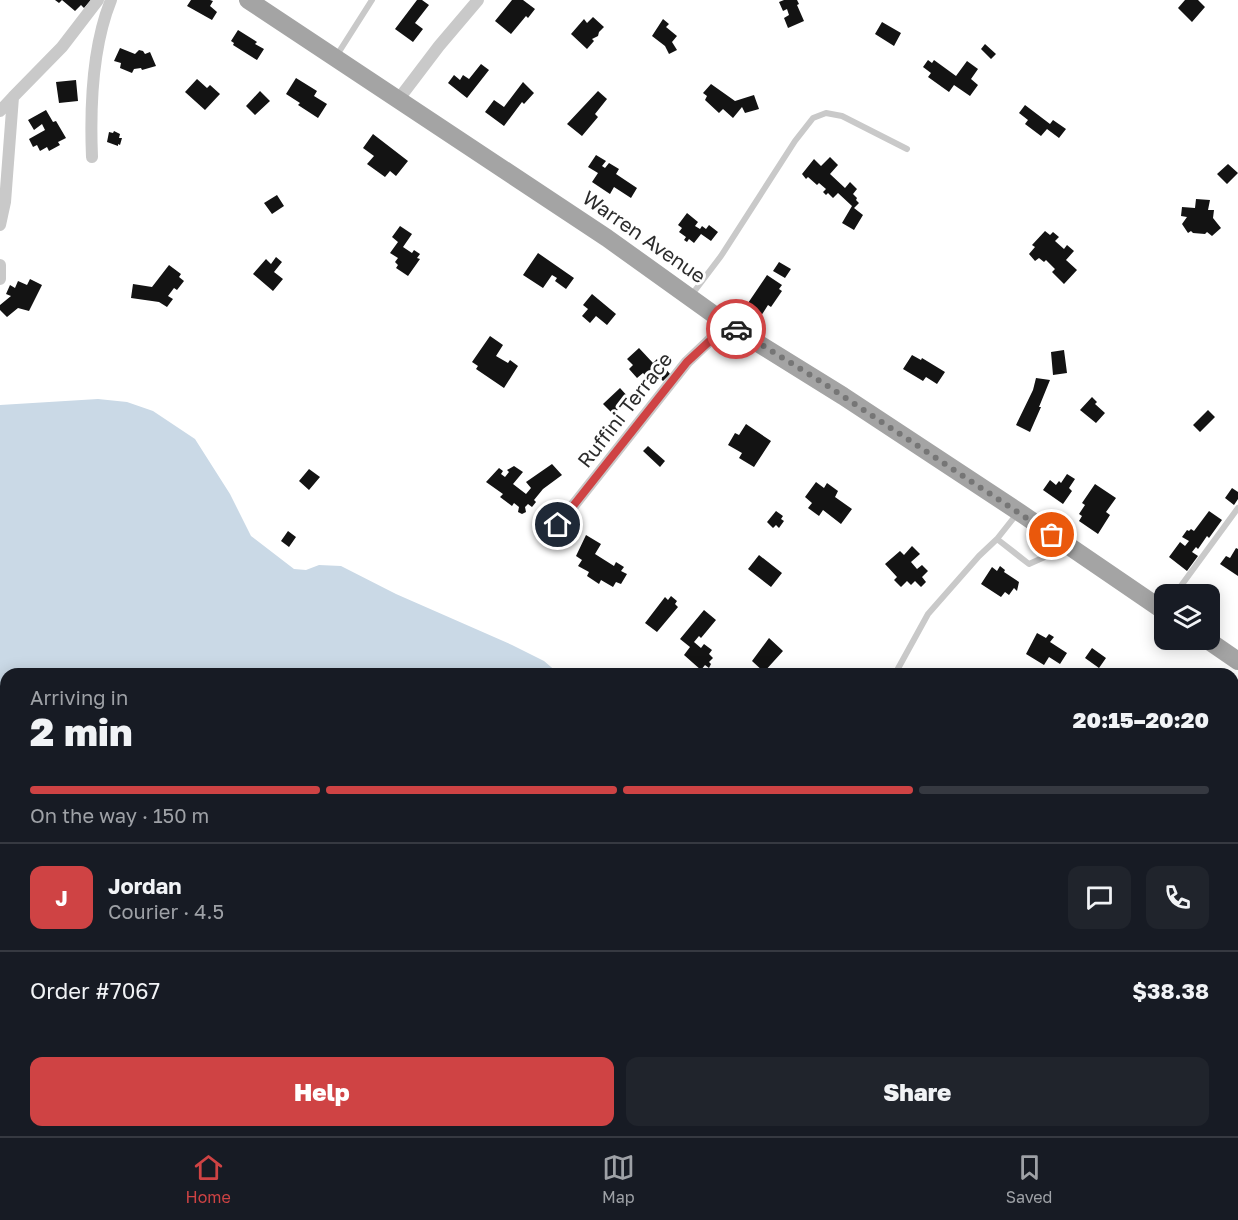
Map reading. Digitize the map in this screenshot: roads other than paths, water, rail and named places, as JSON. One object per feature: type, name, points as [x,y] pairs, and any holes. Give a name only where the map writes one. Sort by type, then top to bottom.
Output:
[{"type":"main road","name":"Warren Avenue","points":[[248,0],[607,238],[728,324],[820,381],[1154,603]]},
{"type":"main road","points":[[1220,649],[1238,661]]},
{"type":"street","points":[[0,111],[62,47],[98,0]]},
{"type":"street","points":[[92,158],[92,110],[97,58],[101,32],[111,0]]},
{"type":"street","points":[[398,100],[478,0]]},
{"type":"street","points":[[0,225],[5,202],[13,97]]},
{"type":"street","points":[[0,265],[0,279]]},
{"type":"street","name":"Ruffini Terrace","points":[[558,525],[687,362],[728,324]]},
{"type":"lane","points":[[335,58],[372,0]]},
{"type":"lane","points":[[690,297],[721,256],[795,141],[813,118],[826,113],[842,116],[907,149]]},
{"type":"lane","points":[[1182,584],[1238,508]]},
{"type":"lane","points":[[898,668],[928,614],[997,539],[1018,512]]},
{"type":"lane","points":[[997,539],[1029,564],[1068,546]]},
{"type":"water","points":[[98,399],[127,402],[153,411],[195,439],[230,494],[251,536],[294,569],[306,570],[319,565],[341,566],[396,594],[512,645],[544,661],[552,668],[0,668],[0,405]]}]
